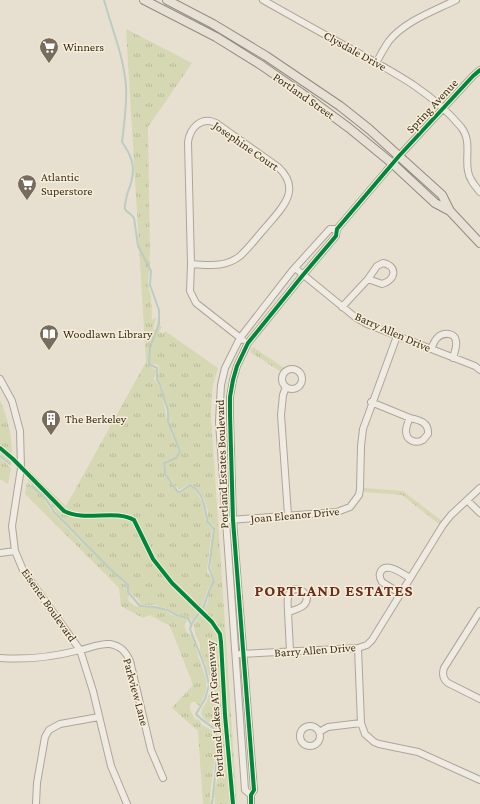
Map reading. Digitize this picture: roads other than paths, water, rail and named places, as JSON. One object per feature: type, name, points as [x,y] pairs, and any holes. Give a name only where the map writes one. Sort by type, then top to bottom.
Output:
[{"type":"main road","name":"Portland Street","points":[[144,0],[216,37],[261,65],[349,128],[393,164],[435,203],[450,211]]},
{"type":"main road","name":"Portland Street","points":[[167,0],[213,24],[266,56],[340,106],[400,156],[442,195],[450,211],[480,243]]},
{"type":"street","name":"Clysdale Drive","points":[[263,0],[376,63],[424,92],[443,108],[462,128],[466,135],[468,143],[468,172],[470,179],[480,192]]},
{"type":"street","points":[[376,63],[390,41],[398,32],[410,24],[456,0]]},
{"type":"street","name":"Spring Avenue","points":[[400,156],[443,108],[480,70]]},
{"type":"street","name":"Josephine Court","points":[[191,264],[219,266],[236,259],[285,205],[289,195],[286,177],[278,167],[216,123],[210,121],[200,123],[193,127],[189,134],[188,142],[191,264],[190,291],[196,303],[248,343]]},
{"type":"street","name":"Portland Estates Boulevard","points":[[251,804],[251,795],[254,790],[233,520],[230,397],[237,366],[248,343],[303,274],[336,236],[337,229],[400,156]]},
{"type":"street","name":"Portland Estates Boulevard","points":[[251,795],[245,790],[220,422],[221,385],[225,368],[240,338],[295,268],[330,230],[337,229]]},
{"type":"street","name":"Barry Allen Drive","points":[[295,268],[342,307],[367,324],[475,366],[480,370]]},
{"type":"street","points":[[342,307],[368,279]]},
{"type":"street","points":[[431,349],[441,335],[446,333],[451,334],[454,337],[456,344],[453,358]]},
{"type":"street","name":"Joan Eleanor Drive","points":[[226,520],[337,512],[347,509],[354,503],[360,489],[363,429],[397,336]]},
{"type":"street","name":"Eisener Boulevard","points":[[0,379],[12,401],[20,431],[21,468],[12,526],[16,551],[23,570],[80,650],[88,671],[111,766],[127,804]]},
{"type":"street","points":[[286,387],[283,395],[281,415],[288,515]]},
{"type":"street","points":[[372,402],[410,418]]},
{"type":"street","name":"Barry Allen Drive","points":[[236,654],[358,648],[367,645],[372,640],[443,525],[451,515],[480,488]]},
{"type":"street","points":[[468,500],[480,513]]},
{"type":"street","points":[[0,553],[16,551]]},
{"type":"street","points":[[401,594],[382,582],[380,576],[381,572],[387,568],[391,568],[410,578]]},
{"type":"street","points":[[480,610],[444,668],[443,675],[445,681],[448,683],[480,699]]},
{"type":"street","points":[[288,612],[290,652]]},
{"type":"street","name":"Parkview Lane","points":[[0,658],[39,658],[109,644],[119,647],[125,652],[130,661],[151,750],[163,778]]},
{"type":"street","points":[[358,648],[362,723],[365,734],[374,742],[410,749],[480,780]]},
{"type":"street","points":[[36,804],[36,783],[47,733],[54,726],[60,724],[99,717]]},
{"type":"street","points":[[318,732],[328,727],[362,723]]},
{"type":"waterway","points":[[104,0],[125,76],[126,108],[122,142],[130,156],[133,166],[131,183],[125,208],[134,218],[138,246],[151,271],[150,285],[159,310],[159,324],[150,347],[149,363],[157,368],[157,380],[168,411],[168,421],[180,452],[176,458],[164,463],[165,474],[178,492],[190,485],[196,489],[201,496],[205,507],[207,521],[214,529],[209,568],[214,581],[209,590],[204,606],[192,623],[190,629],[205,667],[209,685],[205,699],[196,714],[213,728],[217,735],[217,754],[212,804]]},
{"type":"waterway","points":[[0,456],[10,464]]},
{"type":"waterway","points":[[32,486],[46,499],[54,512],[109,568],[125,582],[128,586],[128,592],[140,606],[155,607],[167,610],[176,615],[188,618],[191,624]]},
{"type":"place","name":"Winners","points":[[49,64]]},
{"type":"place","name":"Atlantic Superstore","points":[[27,201]]},
{"type":"place","name":"Woodlawn Library","points":[[49,351]]},
{"type":"place","name":"The Berkeley","points":[[51,436]]},
{"type":"district","name":"PORTLAND ESTATES","points":[[334,590]]}]
